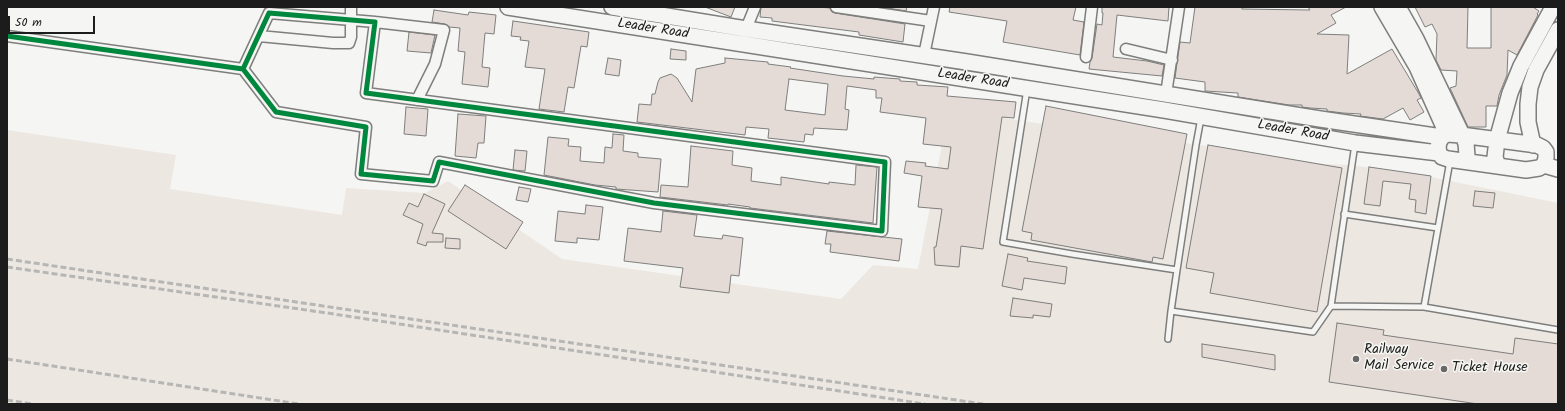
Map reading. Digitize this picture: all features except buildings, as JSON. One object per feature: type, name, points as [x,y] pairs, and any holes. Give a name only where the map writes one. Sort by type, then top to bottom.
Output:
[{"type":"main road","name":"Leader Road","points":[[508,7],[1202,116],[1498,166],[1533,170],[1551,160]]},
{"type":"main road","name":"Leader Road","points":[[612,7],[1320,119],[1533,145]]},
{"type":"main road","points":[[1382,7],[1417,67],[1450,135],[1466,143],[1467,156],[1451,158],[1439,142],[1450,135]]},
{"type":"main road","points":[[1398,7],[1416,39],[1450,135]]},
{"type":"main road","points":[[1498,166],[1496,157],[1497,140],[1510,93],[1521,66],[1553,7]]},
{"type":"main road","points":[[1551,160],[1543,148],[1533,145],[1528,122],[1528,104],[1530,87],[1536,70],[1558,30]]},
{"type":"street","points":[[259,36],[349,43],[352,37],[351,7]]},
{"type":"street","points":[[746,29],[755,7]]},
{"type":"street","points":[[924,56],[934,7]]},
{"type":"street","points":[[1086,57],[1092,7]]},
{"type":"street","points":[[1166,94],[1179,7]]},
{"type":"street","points":[[842,8],[931,21]]},
{"type":"street","points":[[243,69],[269,13],[375,22],[444,30],[435,64],[417,100]]},
{"type":"street","points":[[7,36],[243,69],[276,112],[366,127],[360,174],[433,181],[439,162],[654,203],[882,231],[885,162],[366,93],[375,22]]},
{"type":"street","points":[[1126,49],[1172,60]]},
{"type":"lane","points":[[1027,88],[1003,242],[1177,270]]},
{"type":"lane","points":[[1168,339],[1196,145],[1202,116]]},
{"type":"lane","points":[[1172,311],[1313,332],[1331,306],[1355,143]]},
{"type":"lane","points":[[1424,308],[1451,158]]},
{"type":"lane","points":[[1344,214],[1438,228]]},
{"type":"lane","points":[[1331,306],[1424,308],[1558,330]]},
{"type":"shaded area","points":[[949,108],[1022,121],[1244,151],[1323,164],[1351,165],[1416,174],[1558,203],[1558,404],[7,404],[7,130],[176,155],[170,189],[342,215],[346,188],[425,193],[448,181],[562,259],[841,299],[873,265],[918,269]]},
{"type":"railway","points":[[7,259],[983,404]]},
{"type":"railway","points":[[7,267],[327,313],[925,404]]},
{"type":"railway","points":[[7,359],[299,404]]},
{"type":"railway","points":[[7,400],[33,404]]},
{"type":"cycle path","points":[[7,36],[243,69],[276,112],[366,127],[361,174],[433,181],[439,162],[654,203],[882,231],[885,162],[366,93],[375,22],[269,13],[243,69]]},
{"type":"place","name":"Railway Mail Service","points":[[1356,359]]},
{"type":"place","name":"Ticket House","points":[[1444,369]]}]
